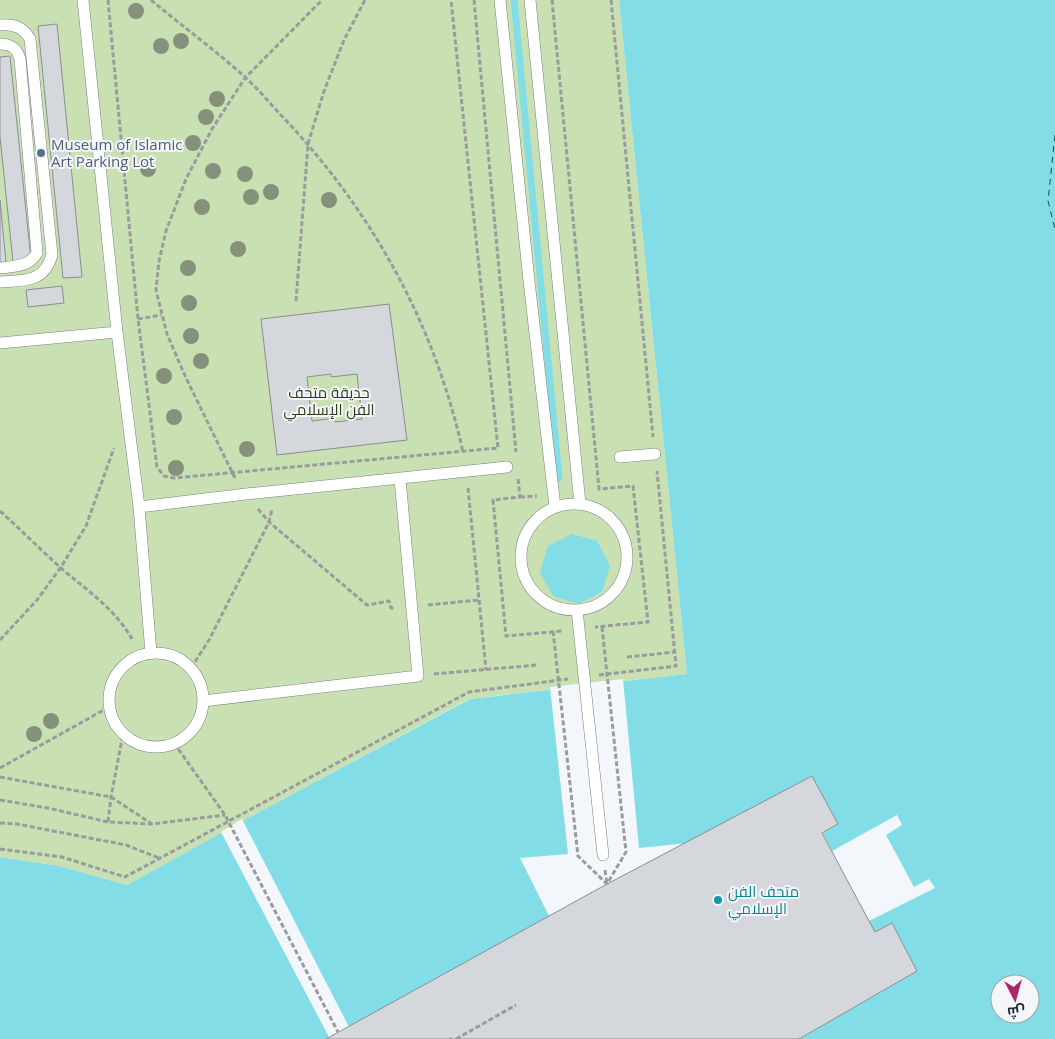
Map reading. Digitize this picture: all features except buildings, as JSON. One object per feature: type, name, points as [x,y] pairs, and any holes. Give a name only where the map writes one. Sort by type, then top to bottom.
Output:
[{"type":"lane","points":[[83,0],[117,332],[139,508],[151,653]]},
{"type":"lane","points":[[500,0],[555,507]]},
{"type":"lane","points":[[530,0],[580,504]]},
{"type":"lane","points":[[0,24],[16,26],[27,33],[30,39],[52,255],[44,271],[37,276],[29,280],[0,282]]},
{"type":"lane","points":[[0,44],[8,44],[14,48],[20,59],[36,246],[33,260],[26,264],[0,268]]},
{"type":"lane","points":[[0,343],[117,332]]},
{"type":"lane","points":[[620,457],[655,454]]},
{"type":"lane","points":[[139,508],[246,494],[507,467]]},
{"type":"lane","points":[[203,701],[418,676],[400,479]]},
{"type":"lane","points":[[567,504],[580,504],[599,509],[615,522],[621,530],[626,545],[628,561],[624,577],[616,591],[604,602],[577,610],[561,609],[547,604],[535,595],[525,580],[520,563],[521,545],[528,529],[540,515],[555,507],[567,504]]},
{"type":"lane","points":[[577,610],[603,855]]},
{"type":"lane","points":[[151,653],[162,653],[172,656],[191,668],[202,689],[203,701],[198,721],[184,738],[164,746],[153,747],[132,741],[123,734],[112,717],[108,694],[118,672],[126,663],[136,657],[151,653]]},
{"type":"path","points":[[108,0],[138,319],[157,467],[164,476],[174,478],[498,448],[451,0]]},
{"type":"path","points":[[151,0],[245,78],[308,144],[352,200],[390,260],[416,310],[441,372],[463,452],[486,670]]},
{"type":"path","points":[[322,0],[245,78],[212,129],[186,179],[166,231],[159,261],[156,290],[161,315],[166,334],[230,472],[268,522],[367,605],[389,601],[390,608],[479,600]]},
{"type":"path","points":[[296,301],[308,144],[324,91],[344,40],[365,0]]},
{"type":"path","points":[[474,0],[516,459]]},
{"type":"path","points":[[518,478],[520,497],[493,500],[506,636],[648,622],[633,486],[599,490],[552,0]]},
{"type":"path","points":[[611,0],[654,441]]},
{"type":"path","points":[[138,319],[161,315]]},
{"type":"path","points":[[0,640],[37,600],[61,567],[86,526],[116,443]]},
{"type":"path","points":[[0,848],[62,857],[125,877],[469,692],[676,666],[655,454]]},
{"type":"path","points":[[191,668],[209,640],[268,522],[281,467]]},
{"type":"path","points":[[0,511],[61,567],[108,606],[133,641],[136,657]]},
{"type":"path","points":[[602,627],[626,852]]},
{"type":"path","points":[[553,632],[578,856]]},
{"type":"path","points":[[627,657],[675,652]]},
{"type":"path","points":[[418,676],[537,665]]},
{"type":"path","points":[[0,768],[109,707]]},
{"type":"path","points":[[108,822],[123,734]]},
{"type":"path","points":[[174,743],[228,820],[338,1032]]},
{"type":"path","points":[[0,777],[111,797],[152,824]]},
{"type":"path","points":[[0,800],[48,808],[108,822],[152,824],[225,815]]},
{"type":"path","points":[[0,823],[18,824],[126,845],[160,858]]},
{"type":"path","points":[[456,1039],[516,1005]]},
{"type":"green space","name":"حديقة متحف الفن الإسلامي","points":[[0,0],[619,0],[687,674],[469,699],[127,885],[59,866],[0,857]]},
{"type":"water","points":[[619,0],[1055,0],[1055,1039],[0,1039],[0,857],[59,866],[127,885],[470,699],[687,674]]},
{"type":"water","points":[[572,534],[597,541],[610,566],[602,592],[578,604],[553,596],[540,572],[548,546]]},
{"type":"pier","name":"متحف الفن الإسلامي","points":[[623,679],[639,848],[688,843],[812,776],[838,824],[823,833],[832,851],[897,815],[902,825],[886,835],[914,887],[929,879],[935,888],[869,921],[875,932],[892,923],[917,971],[799,1039],[326,1039],[329,1037],[221,832],[242,819],[349,1027],[549,916],[520,858],[568,854],[550,687]]},
{"type":"waterway","points":[[514,0],[559,478]]},
{"type":"ferry route","points":[[1055,135],[1048,201],[1055,229]]},
{"type":"place","name":"Museum of Islamic Art Parking Lot","points":[[41,153]]},
{"type":"place","name":"متحف الفن الإسلامي","points":[[718,900]]}]
